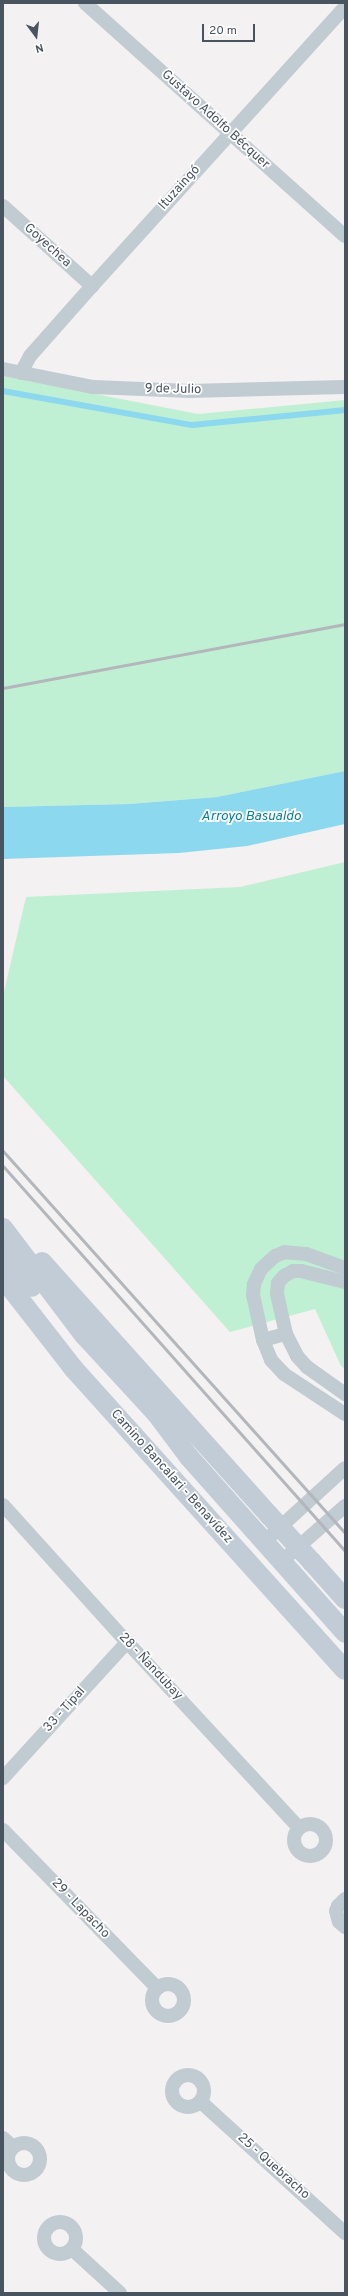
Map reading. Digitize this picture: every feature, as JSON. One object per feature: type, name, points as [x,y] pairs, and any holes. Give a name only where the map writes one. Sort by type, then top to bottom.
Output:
[{"type":"main road","points":[[3,1221],[77,1300],[345,1600]]},
{"type":"main road","points":[[3,1228],[84,1335],[156,1413],[189,1457]]},
{"type":"main road","points":[[3,1252],[84,1353],[114,1386],[189,1457],[345,1633]]},
{"type":"main road","name":"Camino Bancalari - Benavídez","points":[[3,1278],[73,1368],[345,1670]]},
{"type":"street","name":"Gustavo Adolfo Bécquer","points":[[85,3],[345,236]]},
{"type":"street","name":"Ituzaingó","points":[[21,373],[30,356],[229,133],[345,7]]},
{"type":"street","name":"Goyechea","points":[[3,206],[92,286]]},
{"type":"street","name":"9 de Julio","points":[[3,369],[93,387],[190,391],[345,388]]},
{"type":"street","points":[[345,1268],[325,1260],[292,1252],[275,1256],[268,1261],[256,1278],[253,1295],[263,1340],[271,1360],[284,1374],[345,1414]]},
{"type":"street","points":[[345,1282],[301,1270],[293,1271],[284,1276],[278,1283],[278,1294],[286,1334],[297,1356],[307,1367],[345,1394]]},
{"type":"street","points":[[263,1340],[286,1334]]},
{"type":"street","points":[[265,1541],[345,1468]]},
{"type":"street","name":"28 - Ñandubay","points":[[3,1505],[299,1828]]},
{"type":"street","points":[[282,1561],[345,1506]]},
{"type":"street","name":"33 - Tipal","points":[[3,1778],[127,1642]]},
{"type":"street","name":"29 - Lapacho","points":[[3,1830],[157,1988]]},
{"type":"street","points":[[345,1899],[338,1906],[336,1911],[339,1922],[345,1927]]},
{"type":"street","name":"25 - Quebracho","points":[[201,2102],[345,2233]]},
{"type":"street","points":[[72,2249],[120,2293]]},
{"type":"green space","points":[[3,376],[198,414],[345,400],[345,771],[217,797],[129,804],[3,807]]},
{"type":"green space","points":[[345,862],[345,1369],[341,1366],[315,1309],[230,1332],[3,1076],[3,996],[26,897],[240,887]]},
{"type":"water","name":"Arroyo Basualdo","points":[[345,771],[345,824],[247,846],[179,853],[3,859],[3,807],[129,804],[217,797]]},
{"type":"waterway","points":[[3,391],[192,425],[345,410]]},
{"type":"railway","points":[[3,688],[345,624]]},
{"type":"railway","points":[[3,1151],[345,1533]]},
{"type":"railway","points":[[3,1166],[345,1551]]}]
